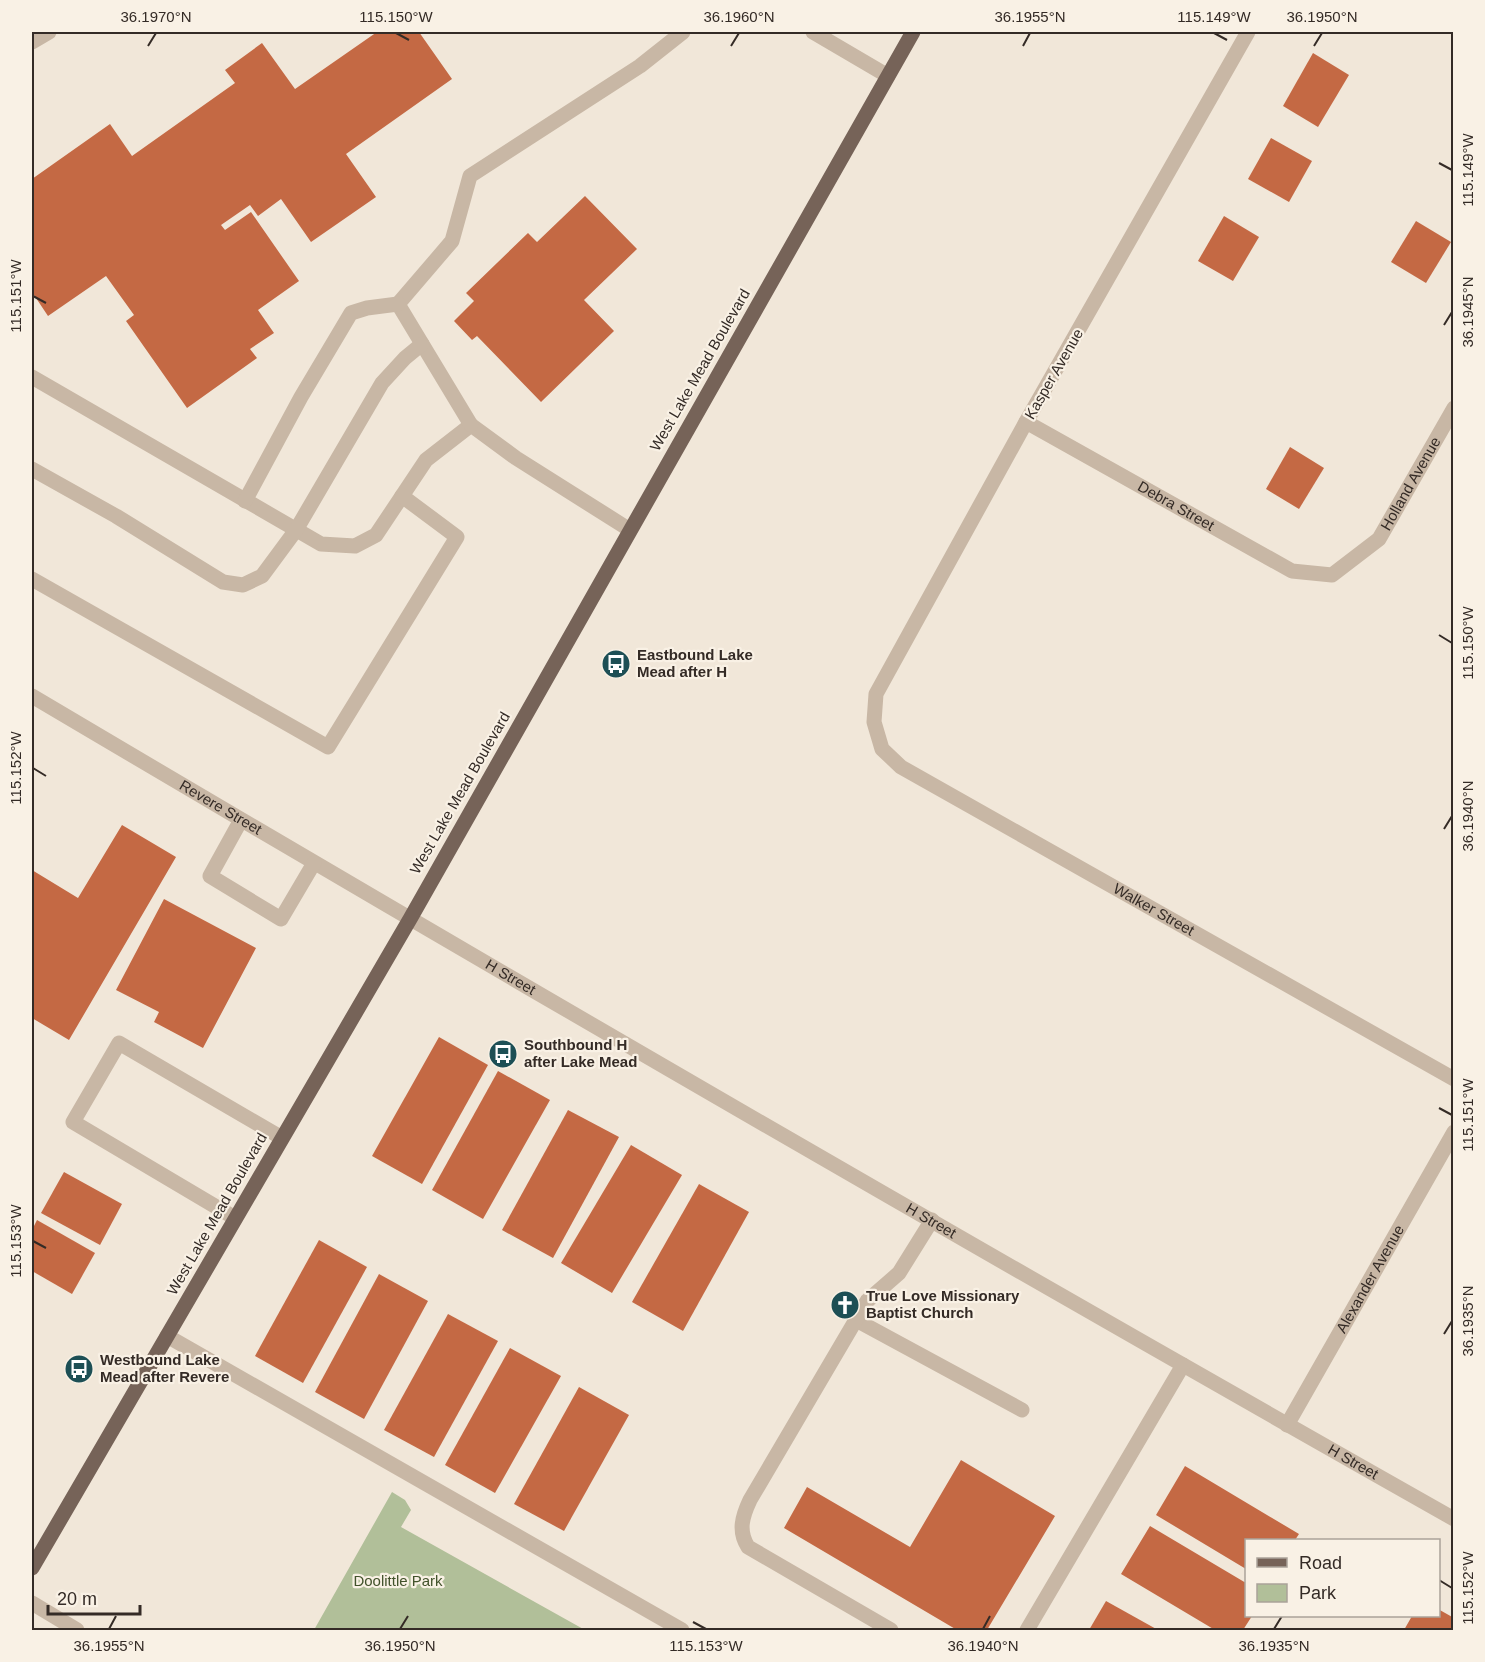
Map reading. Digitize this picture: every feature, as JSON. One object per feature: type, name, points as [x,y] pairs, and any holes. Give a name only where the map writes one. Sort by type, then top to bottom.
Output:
[{"type":"main road","name":"West Lake Mead Boulevard","points":[[32,1568],[410,919],[913,32]]},
{"type":"street","points":[[32,42],[49,32]]},
{"type":"street","points":[[245,501],[301,397],[351,313],[367,308],[398,304],[452,241],[470,176],[640,66],[683,32]]},
{"type":"street","points":[[813,32],[888,76]]},
{"type":"street","name":"Kasper Avenue","points":[[874,722],[876,694],[1026,422],[1248,32]]},
{"type":"street","points":[[398,304],[471,425],[516,458],[630,530]]},
{"type":"street","points":[[32,469],[116,516],[223,582],[243,585],[262,576],[296,530],[382,383],[405,358],[422,344]]},
{"type":"street","points":[[32,377],[321,544],[355,546],[376,536],[426,460],[471,425]]},
{"type":"street","name":"Holland Avenue","points":[[1332,575],[1378,539],[1454,408]]},
{"type":"street","name":"Debra Street","points":[[1026,422],[1292,571],[1332,575]]},
{"type":"street","points":[[32,579],[328,747],[457,537],[402,496]]},
{"type":"street","name":"Revere Street","points":[[32,696],[410,919]]},
{"type":"street","name":"Walker Street","points":[[874,722],[882,749],[902,767],[1454,1079]]},
{"type":"street","points":[[241,820],[210,876],[281,919],[314,863]]},
{"type":"street","name":"H Street","points":[[410,919],[1454,1519]]},
{"type":"street","points":[[235,1218],[73,1122],[119,1043],[282,1138]]},
{"type":"street","name":"Alexander Avenue","points":[[1287,1425],[1454,1132]]},
{"type":"street","points":[[891,1630],[748,1548],[742,1538],[742,1517],[867,1301],[899,1273],[932,1220]]},
{"type":"street","points":[[856,1320],[1022,1410]]},
{"type":"street","points":[[167,1336],[682,1630]]},
{"type":"street","points":[[1027,1630],[1183,1365]]},
{"type":"street","points":[[32,1603],[77,1630]]},
{"type":"green space","name":"Doolittle Park","points":[[392,1492],[405,1500],[411,1510],[401,1527],[585,1630],[314,1630]]},
{"type":"building","points":[[377,32],[419,32],[452,79],[346,154],[376,197],[311,242],[281,199],[258,216],[250,205],[221,225],[225,230],[251,212],[299,281],[258,310],[274,333],[250,349],[257,358],[187,408],[126,321],[134,315],[106,276],[48,316],[32,292],[32,179],[110,124],[132,156],[235,83],[225,70],[262,43],[295,89]]},
{"type":"building","points":[[1313,53],[1349,75],[1318,127],[1283,106]]},
{"type":"building","points":[[1271,138],[1312,161],[1289,202],[1248,179]]},
{"type":"building","points":[[585,196],[637,249],[584,300],[614,331],[541,402],[477,336],[472,340],[454,321],[474,301],[466,293],[528,233],[537,242]]},
{"type":"building","points":[[1224,216],[1259,237],[1233,281],[1198,261]]},
{"type":"building","points":[[1416,221],[1451,242],[1426,283],[1391,262]]},
{"type":"building","points":[[1290,447],[1324,468],[1299,509],[1266,489]]},
{"type":"building","points":[[122,825],[176,857],[69,1040],[32,1018],[32,870],[78,898]]},
{"type":"building","points":[[164,899],[256,948],[203,1048],[154,1022],[159,1012],[116,990]]},
{"type":"building","points":[[439,1037],[488,1065],[422,1184],[372,1156]]},
{"type":"building","points":[[498,1071],[550,1100],[483,1219],[432,1190]]},
{"type":"building","points":[[568,1110],[619,1137],[553,1258],[502,1230]]},
{"type":"building","points":[[631,1145],[682,1175],[612,1293],[561,1263]]},
{"type":"building","points":[[64,1172],[122,1204],[100,1245],[41,1213]]},
{"type":"building","points":[[699,1184],[749,1212],[683,1331],[632,1302]]},
{"type":"building","points":[[37,1220],[95,1253],[72,1294],[32,1271],[32,1230]]},
{"type":"building","points":[[319,1240],[367,1267],[303,1383],[255,1356]]},
{"type":"building","points":[[379,1274],[428,1301],[364,1419],[315,1392]]},
{"type":"building","points":[[448,1314],[498,1341],[434,1457],[384,1430]]},
{"type":"building","points":[[510,1348],[561,1376],[495,1493],[445,1465]]},
{"type":"building","points":[[579,1387],[629,1415],[564,1531],[514,1504]]},
{"type":"building","points":[[961,1460],[1055,1516],[987,1630],[957,1630],[784,1528],[807,1487],[910,1547]]},
{"type":"building","points":[[1185,1466],[1299,1534],[1296,1539],[1245,1539],[1245,1568],[1156,1515]]},
{"type":"building","points":[[1150,1526],[1245,1582],[1245,1617],[1251,1617],[1243,1630],[1215,1630],[1121,1574]]},
{"type":"building","points":[[1106,1601],[1158,1630],[1089,1630]]},
{"type":"building","points":[[1440,1610],[1454,1618],[1454,1630],[1404,1630],[1411,1617],[1440,1617]]},
{"type":"place","name":"Eastbound Lake Mead after H","points":[[616,664]]},
{"type":"place","name":"Southbound H after Lake Mead","points":[[503,1054]]},
{"type":"place","name":"True Love Missionary Baptist Church","points":[[845,1305]]},
{"type":"place","name":"Westbound Lake Mead after Revere","points":[[79,1369]]}]
